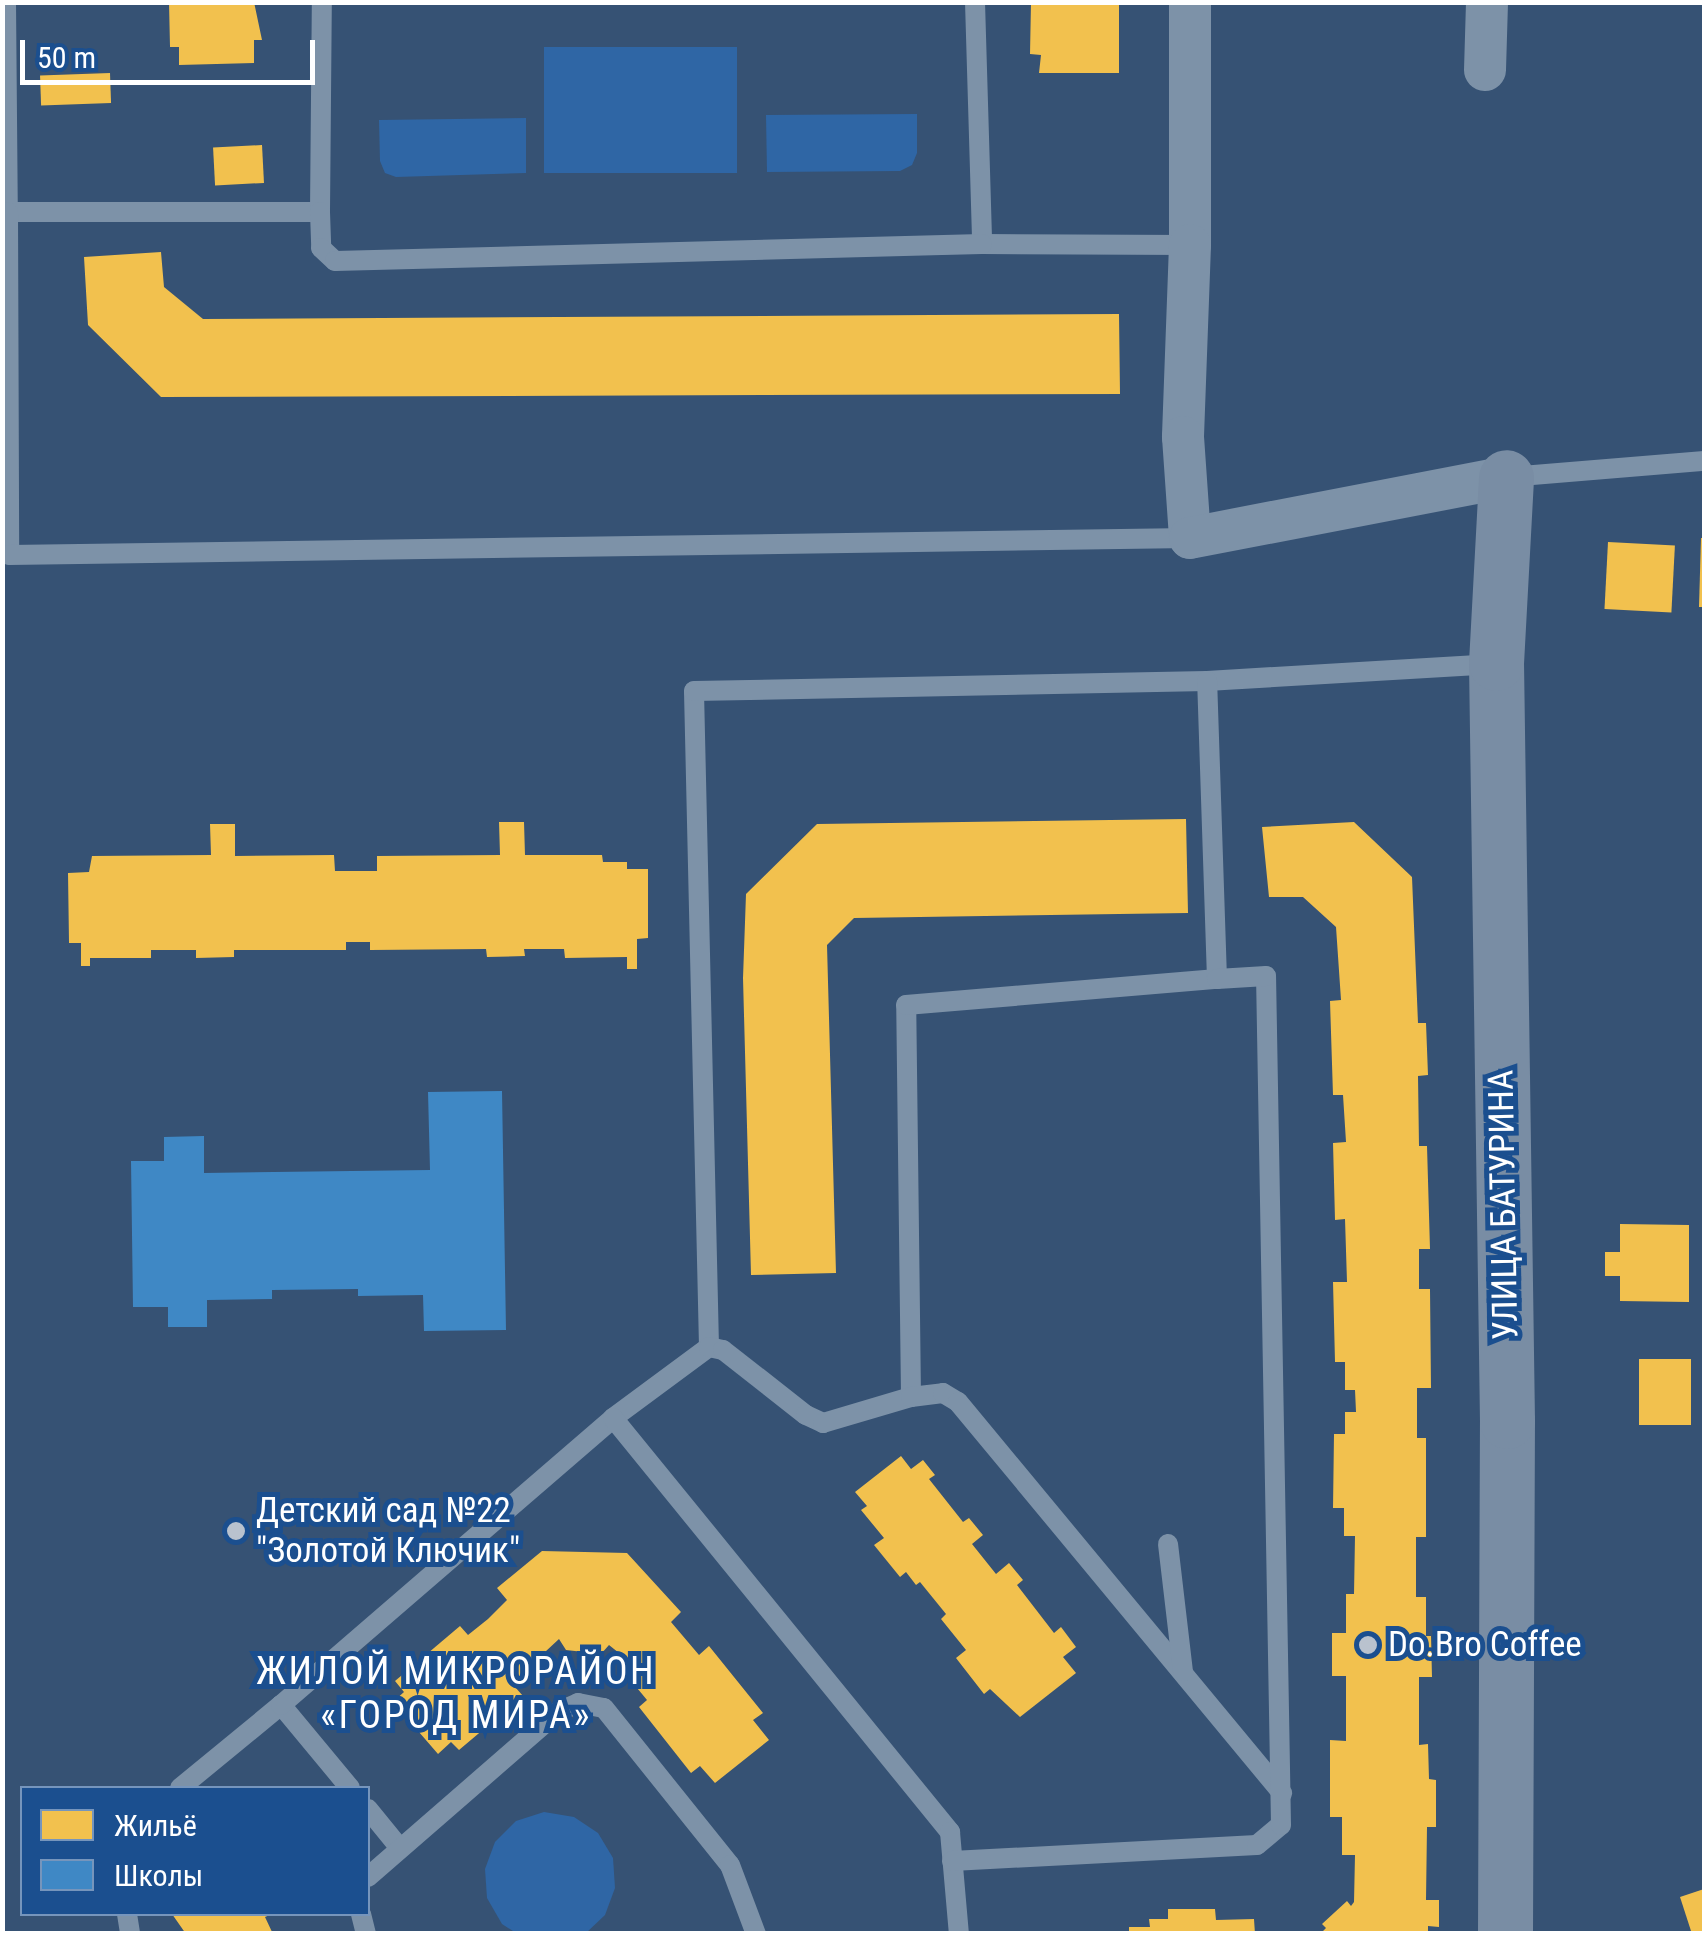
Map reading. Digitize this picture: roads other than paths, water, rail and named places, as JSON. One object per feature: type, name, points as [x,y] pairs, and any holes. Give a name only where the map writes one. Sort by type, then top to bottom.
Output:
[{"type":"street","points":[[1190,2],[1190,245],[1183,437],[1190,538],[1506,477]]},
{"type":"street","points":[[1485,70],[1486,2]]},
{"type":"street","name":"УЛИЦА БАТУРИНА","points":[[1505,1934],[1507,1422],[1496,664],[1506,477]]},
{"type":"lane","points":[[6,2],[6,561],[1190,538]]},
{"type":"lane","points":[[322,2],[321,248],[335,261],[982,244],[1190,245]]},
{"type":"lane","points":[[975,2],[982,244]]},
{"type":"lane","points":[[8,212],[320,212]]},
{"type":"lane","points":[[1506,477],[1704,461]]},
{"type":"lane","points":[[709,1347],[694,691],[1207,681],[1496,664]]},
{"type":"lane","points":[[1207,681],[1217,980]]},
{"type":"lane","points":[[911,1397],[906,1005],[1266,976],[1281,1825],[1257,1846],[952,1861]]},
{"type":"lane","points":[[182,1786],[281,1706],[613,1418],[709,1347],[723,1350],[806,1415],[823,1423],[911,1397],[943,1392],[958,1402],[1282,1792]]},
{"type":"lane","points":[[613,1418],[950,1832],[959,1934]]},
{"type":"lane","points":[[1168,1544],[1184,1673]]},
{"type":"lane","points":[[370,1875],[558,1712],[578,1703],[604,1708],[730,1865],[756,1934]]},
{"type":"lane","points":[[281,1706],[348,1786]]},
{"type":"lane","points":[[370,1812],[399,1848]]},
{"type":"place","name":"Детский сад №22 \"Золотой Ключик\"","points":[[236,1531]]},
{"type":"place","name":"Do.Bro Coffee","points":[[1368,1645]]},
{"type":"district","name":"ЖИЛОЙ МИКРОРАЙОН «ГОРОД МИРА»","points":[[456,1694]]}]
